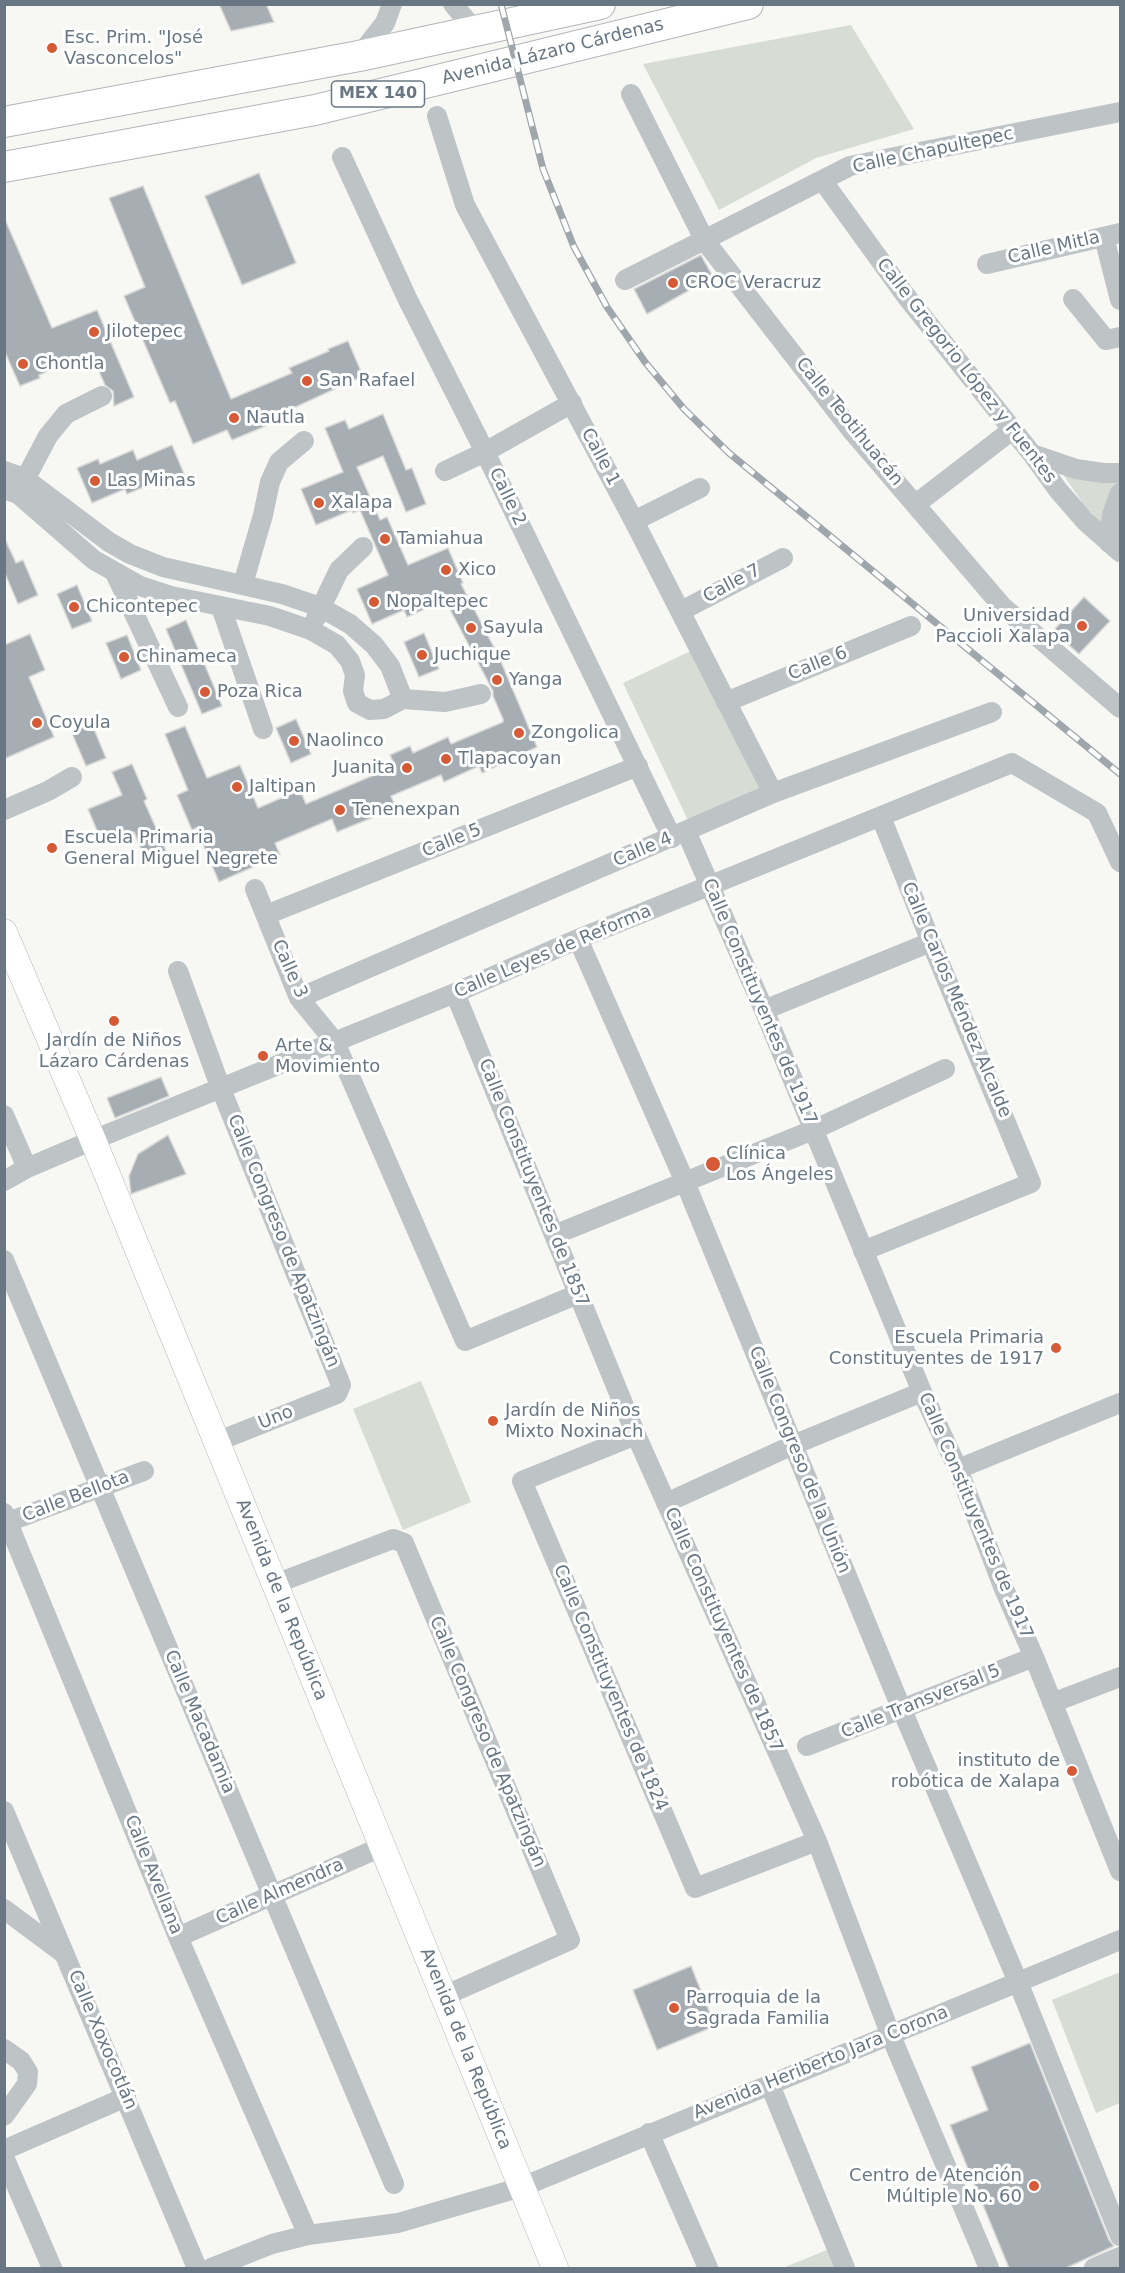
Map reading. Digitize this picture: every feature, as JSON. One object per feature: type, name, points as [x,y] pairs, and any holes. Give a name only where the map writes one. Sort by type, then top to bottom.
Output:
[{"type":"highway","name":"Avenida Lázaro Cárdenas","points":[[4,122],[359,56],[600,4]]},
{"type":"highway","name":"Avenida Lázaro Cárdenas","points":[[4,167],[315,110],[748,4]]},
{"type":"main road","name":"Avenida de la República","points":[[4,932],[93,1140],[555,2268]]},
{"type":"street","points":[[359,56],[385,23],[392,4]]},
{"type":"street","points":[[453,4],[476,32]]},
{"type":"street","name":"Calle Teotihuacán","points":[[631,94],[705,241],[853,432],[1002,606],[1120,708]]},
{"type":"street","name":"Calle Chapultepec","points":[[625,280],[850,166],[1120,112]]},
{"type":"street","name":"Calle 1","points":[[437,116],[465,205],[634,521],[773,793]]},
{"type":"street","name":"Calle 2","points":[[342,157],[407,298],[638,766],[679,835]]},
{"type":"street","name":"Calle Gregorio López y Fuentes","points":[[822,180],[906,296],[1032,453],[1058,490],[1115,547]]},
{"type":"street","points":[[1112,235],[1120,300]]},
{"type":"street","name":"Calle Mitla","points":[[987,264],[1112,235]]},
{"type":"street","points":[[1073,299],[1106,340],[1120,337]]},
{"type":"street","points":[[15,487],[48,436],[66,414],[102,396]]},
{"type":"street","points":[[445,471],[485,452],[572,403]]},
{"type":"street","points":[[916,504],[1012,430]]},
{"type":"street","points":[[243,584],[270,482],[279,462],[304,441]]},
{"type":"street","points":[[1032,453],[1076,469],[1120,473]]},
{"type":"street","points":[[4,471],[15,487],[94,560],[115,573],[151,590],[270,616],[310,630],[337,645],[350,661],[355,675],[352,691],[357,703],[370,710],[384,709],[403,699],[445,702],[481,694]]},
{"type":"street","points":[[15,487],[130,554],[163,567],[243,584],[320,607],[350,624],[374,645],[390,666],[403,699]]},
{"type":"street","points":[[634,521],[700,488]]},
{"type":"street","points":[[1115,547],[1112,515],[1120,493]]},
{"type":"street","points":[[310,630],[339,570],[363,547]]},
{"type":"street","name":"Calle 7","points":[[681,611],[783,558]]},
{"type":"street","points":[[115,573],[178,707]]},
{"type":"street","points":[[221,607],[263,729]]},
{"type":"street","name":"Calle 6","points":[[726,702],[911,626]]},
{"type":"street","name":"Calle 4","points":[[299,999],[773,793],[992,712]]},
{"type":"street","name":"Calle Leyes de Reforma","points":[[4,1181],[27,1168],[93,1140],[455,993],[578,939],[1012,763],[1097,813],[1120,862]]},
{"type":"street","name":"Calle 5","points":[[266,915],[638,766]]},
{"type":"street","points":[[4,810],[48,791],[72,777]]},
{"type":"street","name":"Calle Carlos Méndez Alcalde","points":[[863,1251],[1032,1183],[881,817]]},
{"type":"street","name":"Calle Constituyentes de 1917","points":[[679,835],[710,886],[764,1010],[922,1392],[958,1468],[1004,1589],[1034,1656],[1120,1871]]},
{"type":"street","name":"Calle 3","points":[[255,889],[299,999],[335,1042]]},
{"type":"street","name":"Calle Congreso de la Unión","points":[[578,939],[685,1182],[902,1710],[1018,1982],[1120,2236]]},
{"type":"street","points":[[764,1010],[931,942]]},
{"type":"street","name":"Calle Congreso de Apatzingán","points":[[178,971],[221,1089],[341,1385],[337,1394]]},
{"type":"street","name":"Calle Constituyentes de 1857","points":[[455,993],[636,1435],[817,1841],[891,2036],[989,2268]]},
{"type":"street","points":[[335,1042],[465,1341],[578,1294]]},
{"type":"street","points":[[554,1235],[813,1130],[945,1069]]},
{"type":"street","points":[[4,1115],[27,1168]]},
{"type":"street","name":"Calle Macadamia","points":[[4,1260],[394,2184]]},
{"type":"street","points":[[666,1503],[793,1445],[922,1392]]},
{"type":"street","name":"Uno","points":[[216,1442],[337,1394]]},
{"type":"street","points":[[958,1468],[1120,1403]]},
{"type":"street","name":"Calle Constituyentes de 1824","points":[[636,1435],[522,1481],[695,1888],[817,1841]]},
{"type":"street","name":"Calle Bellota","points":[[6,1518],[101,1488],[144,1471]]},
{"type":"street","name":"Calle Avellana","points":[[6,1518],[178,1937],[308,2235]]},
{"type":"street","name":"Calle Congreso de Apatzingán","points":[[275,1584],[393,1539],[404,1543],[566,1929],[570,1940],[444,1996]]},
{"type":"street","name":"Calle Transversal 5","points":[[807,1746],[1034,1656]]},
{"type":"street","points":[[1052,1702],[1120,1677]]},
{"type":"street","name":"Calle Xoxocotlán","points":[[6,1820],[197,2268]]},
{"type":"street","name":"Calle Almendra","points":[[178,1937],[381,1847]]},
{"type":"street","points":[[4,1909],[65,1954]]},
{"type":"street","name":"Avenida Heriberto Jara Corona","points":[[211,2268],[272,2244],[308,2235],[398,2223],[522,2187],[1120,1940]]},
{"type":"street","points":[[4,2049],[21,2061],[28,2072],[27,2084],[4,2116]]},
{"type":"street","points":[[770,2085],[845,2268]]},
{"type":"street","points":[[4,2150],[126,2097]]},
{"type":"street","points":[[649,2133],[708,2268]]},
{"type":"street","points":[[4,2157],[52,2268]]},
{"type":"street","points":[[1094,2268],[1120,2257]]},
{"type":"shaded area","points":[[851,25],[914,129],[816,158],[719,210],[643,64]]},
{"type":"shaded area","points":[[1066,471],[1091,479],[1120,483],[1120,495],[1108,530],[1084,505],[1064,476]]},
{"type":"shaded area","points":[[697,648],[767,796],[693,831],[623,683]]},
{"type":"shaded area","points":[[421,1381],[471,1502],[403,1530],[353,1409]]},
{"type":"shaded area","points":[[1120,1972],[1120,2103],[1096,2113],[1052,2000]]},
{"type":"shaded area","points":[[834,2247],[843,2268],[783,2268]]},
{"type":"building","points":[[219,4],[266,4],[274,22],[231,31]]},
{"type":"building","points":[[259,173],[296,263],[242,285],[205,196]]},
{"type":"building","points":[[143,186],[231,399],[292,373],[289,368],[348,341],[363,376],[287,411],[290,416],[232,440],[227,430],[193,444],[175,401],[170,403],[124,296],[145,287],[109,198]]},
{"type":"building","points":[[4,217],[52,328],[97,310],[134,397],[114,406],[113,391],[105,385],[91,353],[39,375],[40,378],[20,386],[4,350]]},
{"type":"building","name":"CROC Veracruz","points":[[701,255],[713,277],[647,314],[634,289]]},
{"type":"building","points":[[383,414],[406,470],[412,468],[426,504],[406,512],[383,456],[357,467],[380,520],[387,517],[408,565],[448,548],[463,583],[461,584],[499,657],[537,747],[482,773],[479,766],[444,782],[441,775],[391,796],[396,808],[337,832],[332,819],[275,843],[280,855],[219,882],[196,828],[192,830],[177,795],[188,790],[165,734],[185,726],[207,778],[240,765],[258,808],[300,790],[306,804],[395,766],[390,755],[410,746],[413,753],[448,737],[451,744],[503,722],[493,691],[445,600],[407,617],[404,610],[372,624],[357,589],[388,575],[360,510],[353,513],[352,510],[316,525],[301,489],[343,472],[325,428],[345,420],[349,429]]},
{"type":"building","points":[[172,445],[187,481],[167,489],[163,479],[127,494],[125,489],[92,503],[77,468],[98,459],[100,464],[133,450],[137,460]]},
{"type":"building","points":[[4,537],[16,563],[23,560],[38,595],[18,604],[4,571]]},
{"type":"building","name":"Chicontepec","points":[[77,585],[92,621],[72,629],[57,594]]},
{"type":"building","name":"Universidad Paccioli Xalapa","points":[[1084,597],[1110,621],[1079,654],[1053,631]]},
{"type":"building","points":[[186,620],[222,706],[202,714],[166,629]]},
{"type":"building","name":"Juchique","points":[[424,633],[439,669],[419,677],[404,642]]},
{"type":"building","points":[[30,634],[45,670],[29,677],[54,737],[4,759],[4,645]]},
{"type":"building","name":"Chinameca","points":[[127,635],[141,670],[121,679],[106,643]]},
{"type":"building","name":"Naolinco","points":[[296,719],[311,754],[291,763],[276,728]]},
{"type":"building","points":[[91,722],[106,758],[86,766],[71,731]]},
{"type":"building","points":[[132,764],[147,799],[144,801],[166,851],[145,859],[134,832],[103,845],[88,809],[122,795],[112,772]]},
{"type":"building","points":[[161,1077],[169,1096],[115,1118],[107,1098]]},
{"type":"building","points":[[168,1135],[186,1174],[131,1194],[129,1176],[138,1154]]},
{"type":"building","name":"Parroquia de la Sagrada Familia","points":[[691,1966],[715,2026],[657,2050],[633,1990]]},
{"type":"building","name":"Centro de Atención Múltiple No. 60","points":[[1030,2043],[1109,2240],[1114,2246],[1066,2268],[1009,2268],[950,2125],[988,2110],[971,2067]]},
{"type":"railway","points":[[501,4],[543,169],[574,247],[607,307],[645,362],[684,409],[729,453],[1120,774]]},
{"type":"place","name":"Esc. Prim. \"José Vasconcelos\"","points":[[52,48]]},
{"type":"place","name":"CROC Veracruz","points":[[673,283]]},
{"type":"place","name":"Jilotepec","points":[[94,332]]},
{"type":"place","name":"Chontla","points":[[23,364]]},
{"type":"place","name":"San Rafael","points":[[307,381]]},
{"type":"place","name":"Nautla","points":[[234,418]]},
{"type":"place","name":"Las Minas","points":[[95,481]]},
{"type":"place","name":"Xalapa","points":[[319,503]]},
{"type":"place","name":"Tamiahua","points":[[385,539]]},
{"type":"place","name":"Xico","points":[[446,570]]},
{"type":"place","name":"Nopaltepec","points":[[374,602]]},
{"type":"place","name":"Chicontepec","points":[[74,607]]},
{"type":"place","name":"Universidad Paccioli Xalapa","points":[[1082,626]]},
{"type":"place","name":"Sayula","points":[[471,628]]},
{"type":"place","name":"Juchique","points":[[422,655]]},
{"type":"place","name":"Chinameca","points":[[124,657]]},
{"type":"place","name":"Yanga","points":[[497,680]]},
{"type":"place","name":"Poza Rica","points":[[205,692]]},
{"type":"place","name":"Coyula","points":[[37,723]]},
{"type":"place","name":"Zongolica","points":[[519,733]]},
{"type":"place","name":"Naolinco","points":[[294,741]]},
{"type":"place","name":"Tlapacoyan","points":[[446,759]]},
{"type":"place","name":"Juanita","points":[[407,768]]},
{"type":"place","name":"Jaltipan","points":[[237,787]]},
{"type":"place","name":"Tenenexpan","points":[[340,810]]},
{"type":"place","name":"Escuela Primaria General Miguel Negrete","points":[[52,848]]},
{"type":"place","name":"Jardín de Niños Lázaro Cárdenas","points":[[114,1021]]},
{"type":"place","name":"Arte & Movimiento","points":[[263,1056]]},
{"type":"place","name":"Clínica Los Ángeles","points":[[713,1164]]},
{"type":"place","name":"Escuela Primaria Constituyentes de 1917","points":[[1056,1348]]},
{"type":"place","name":"Jardín de Niños Mixto Noxinach","points":[[493,1421]]},
{"type":"place","name":"instituto de robótica de Xalapa","points":[[1072,1771]]},
{"type":"place","name":"Parroquia de la Sagrada Familia","points":[[674,2008]]},
{"type":"place","name":"Centro de Atención Múltiple No. 60","points":[[1034,2186]]}]
